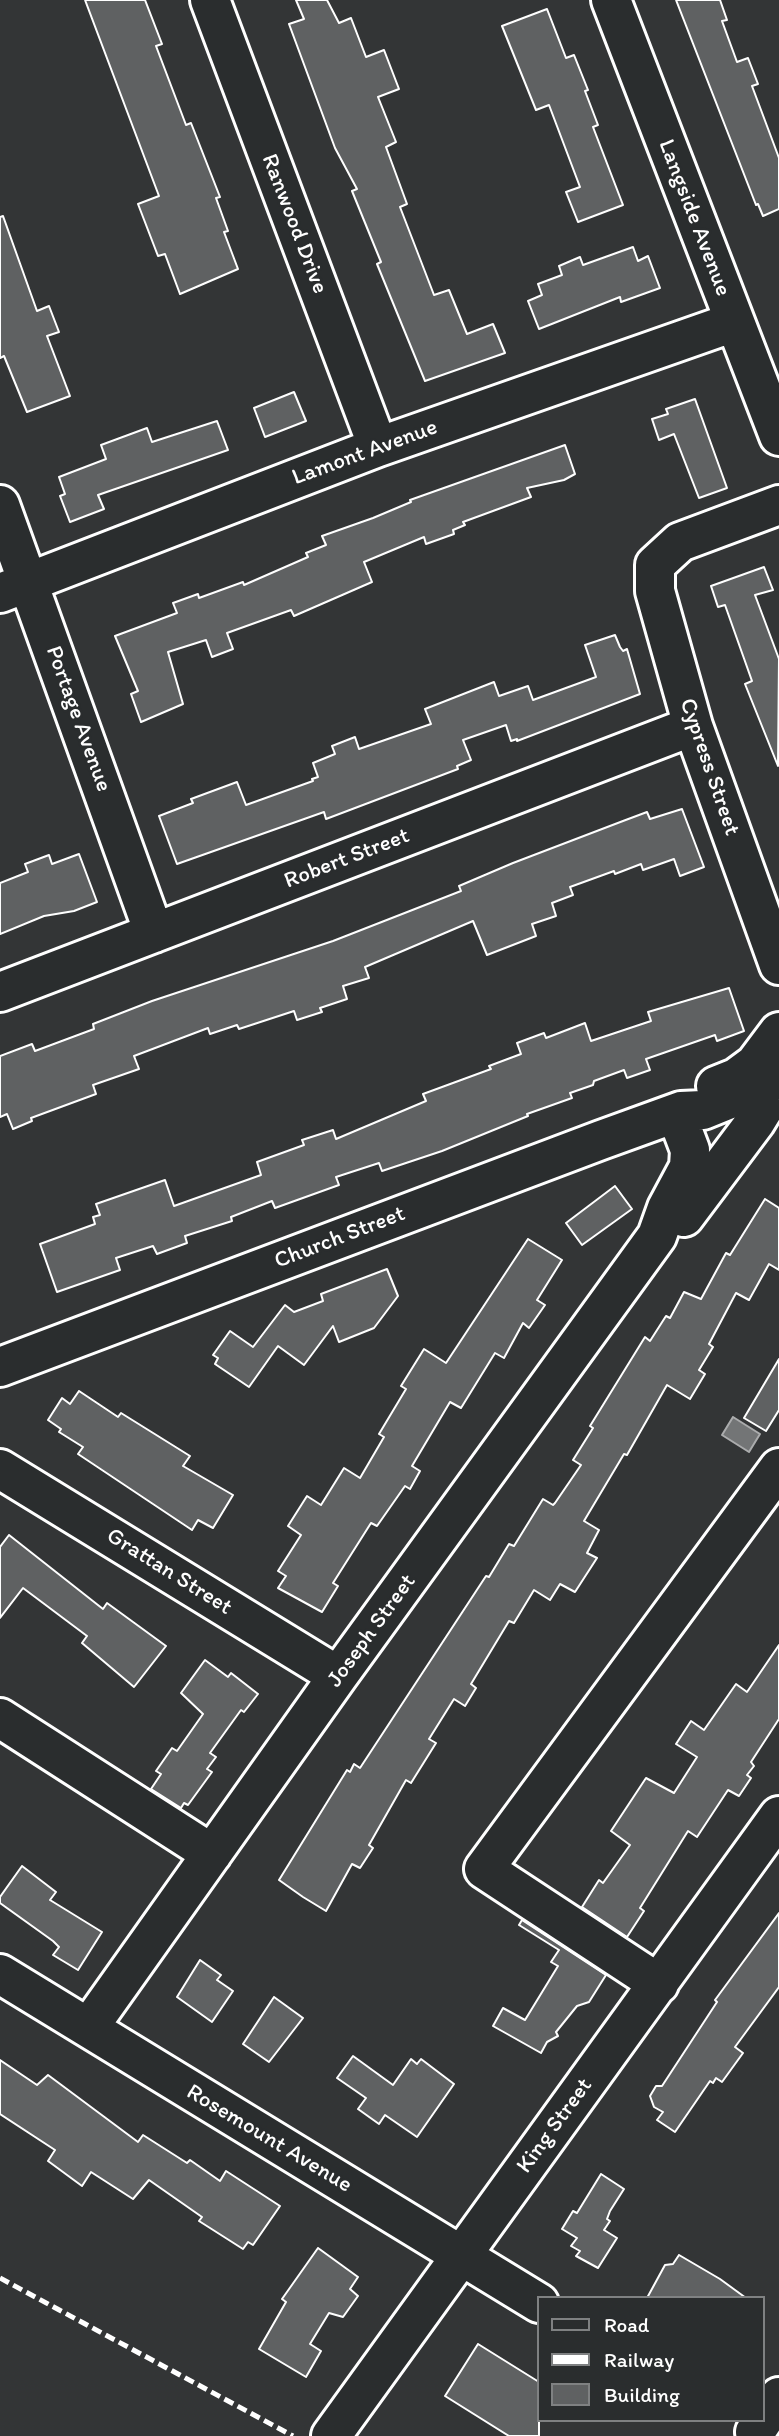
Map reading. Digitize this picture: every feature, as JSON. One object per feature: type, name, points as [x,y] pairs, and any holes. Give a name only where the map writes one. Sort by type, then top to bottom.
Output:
[{"type":"street","name":"Ranwood Drive","points":[[210,0],[378,447]]},
{"type":"street","name":"Langside Avenue","points":[[611,0],[779,436]]},
{"type":"street","name":"Lamont Avenue","points":[[15,588],[378,447],[734,322]]},
{"type":"street","name":"Portage Avenue","points":[[0,505],[15,588],[154,933]]},
{"type":"street","name":"Cypress Street","points":[[779,505],[680,542],[655,565],[655,592],[693,726],[779,965]]},
{"type":"street","name":"Robert Street","points":[[0,992],[693,726]]},
{"type":"street","name":"Church Street","points":[[679,1112],[696,1097],[736,1078],[755,1064],[779,1032]]},
{"type":"street","name":"Church Street","points":[[0,1367],[679,1112],[703,1110],[779,1081]]},
{"type":"street","name":"Joseph Street","points":[[657,1236],[676,1228],[756,1121],[779,1081]]},
{"type":"street","name":"Joseph Street","points":[[89,2027],[338,1676],[657,1236],[667,1208],[690,1167],[690,1150],[679,1112]]},
{"type":"street","points":[[659,1984],[484,1869],[779,1468]]},
{"type":"street","name":"Grattan Street","points":[[0,1469],[338,1676]]},
{"type":"street","points":[[0,1718],[212,1854]]},
{"type":"street","name":"King Street","points":[[331,2436],[779,1816]]},
{"type":"street","name":"Rosemount Avenue","points":[[0,1974],[538,2302]]},
{"type":"street","points":[[765,2413],[779,2397]]},
{"type":"shaded area","points":[[733,1417],[760,1434],[749,1452],[722,1435]]},
{"type":"building","points":[[85,0],[145,0],[162,44],[156,46],[186,125],[191,123],[220,197],[216,198],[228,231],[224,232],[238,269],[180,294],[165,254],[158,256],[138,204],[159,196]]},
{"type":"building","points":[[296,0],[327,0],[339,23],[351,18],[366,57],[384,50],[399,89],[378,97],[396,142],[386,147],[407,204],[400,207],[434,295],[449,290],[467,334],[493,324],[505,353],[425,381],[377,264],[381,262],[352,191],[357,189],[335,148],[289,24],[304,19]]},
{"type":"building","points":[[676,0],[720,0],[727,20],[722,21],[737,62],[748,58],[758,84],[752,86],[779,158],[779,209],[763,216],[758,204],[756,205]]},
{"type":"building","points":[[547,9],[566,58],[574,55],[588,90],[585,91],[598,125],[593,127],[623,205],[578,222],[566,192],[580,187],[549,105],[536,110],[502,26]]},
{"type":"building","points":[[3,216],[37,311],[49,306],[59,332],[47,336],[70,396],[27,412],[4,356],[0,358],[0,217]]},
{"type":"building","points":[[633,247],[638,261],[648,256],[660,288],[621,302],[620,297],[539,329],[528,301],[542,295],[538,284],[562,275],[559,266],[580,257],[583,265]]},
{"type":"building","points":[[294,392],[306,421],[265,437],[254,408]]},
{"type":"building","points":[[695,399],[727,488],[699,498],[674,434],[659,440],[652,419],[668,414],[666,409]]},
{"type":"building","points":[[217,421],[228,450],[98,495],[104,509],[70,522],[60,496],[65,494],[59,477],[106,459],[101,445],[147,428],[152,442]]},
{"type":"building","points":[[565,445],[575,474],[564,480],[527,488],[531,497],[463,522],[465,525],[453,530],[454,534],[426,544],[424,537],[364,562],[372,582],[294,616],[291,610],[227,633],[233,649],[212,657],[206,640],[168,652],[183,704],[141,722],[131,694],[138,691],[115,636],[177,613],[173,603],[198,594],[199,598],[243,582],[244,585],[308,557],[306,553],[326,545],[322,536],[373,518],[411,502],[410,500]]},
{"type":"building","points":[[764,567],[773,590],[755,595],[779,659],[778,766],[745,684],[752,681],[725,605],[718,607],[711,586]]},
{"type":"building","points":[[615,635],[623,651],[627,649],[640,694],[517,741],[511,741],[506,725],[463,740],[471,760],[457,766],[458,769],[326,819],[324,812],[177,864],[159,816],[193,803],[191,799],[237,782],[246,805],[313,781],[312,779],[318,777],[313,763],[335,754],[332,746],[355,737],[359,749],[431,724],[425,709],[494,682],[499,696],[528,686],[533,700],[596,677],[585,645]]},
{"type":"building","points":[[682,809],[704,867],[680,876],[674,859],[643,870],[641,864],[615,874],[614,871],[570,887],[573,895],[552,903],[556,916],[532,924],[536,936],[487,955],[473,921],[365,967],[369,978],[343,986],[347,999],[320,1008],[322,1012],[297,1020],[294,1011],[239,1029],[237,1025],[210,1034],[208,1028],[134,1056],[139,1069],[93,1085],[96,1094],[31,1118],[32,1121],[13,1129],[7,1114],[0,1117],[0,1056],[32,1044],[35,1051],[94,1029],[93,1024],[152,1001],[333,941],[461,891],[459,886],[513,863],[647,812],[650,819]]},
{"type":"building","points":[[79,854],[97,902],[74,911],[44,916],[0,934],[0,883],[28,872],[25,864],[49,855],[52,864]]},
{"type":"building","points":[[729,988],[744,1031],[717,1041],[715,1035],[646,1059],[650,1070],[627,1078],[624,1070],[594,1081],[593,1085],[570,1093],[572,1098],[527,1114],[528,1116],[442,1151],[382,1171],[379,1163],[336,1177],[339,1185],[275,1208],[272,1201],[231,1217],[232,1221],[185,1236],[187,1243],[157,1254],[153,1246],[116,1258],[120,1270],[57,1292],[40,1244],[95,1224],[93,1217],[100,1215],[96,1204],[165,1180],[174,1206],[261,1175],[257,1162],[304,1145],[302,1140],[333,1130],[336,1139],[426,1101],[423,1094],[491,1069],[489,1066],[521,1054],[517,1043],[544,1033],[546,1038],[585,1023],[591,1041],[651,1021],[648,1012]]},
{"type":"building","points":[[615,1186],[632,1209],[582,1245],[566,1223]]},
{"type":"building","points":[[765,1199],[779,1208],[779,1270],[769,1264],[749,1300],[736,1293],[709,1344],[713,1347],[699,1370],[705,1374],[690,1399],[667,1385],[627,1455],[624,1454],[584,1521],[599,1530],[587,1553],[597,1558],[575,1592],[560,1584],[550,1600],[534,1590],[514,1623],[509,1621],[471,1684],[476,1688],[465,1706],[454,1699],[429,1739],[436,1743],[411,1783],[406,1780],[369,1845],[373,1848],[360,1868],[352,1864],[326,1911],[303,1897],[279,1880],[347,1770],[350,1772],[354,1764],[360,1768],[486,1576],[489,1577],[509,1544],[514,1546],[543,1499],[553,1505],[555,1503],[581,1465],[573,1460],[593,1428],[590,1426],[645,1337],[650,1341],[666,1316],[670,1318],[684,1292],[701,1299],[726,1253],[730,1255]]},
{"type":"building","points":[[528,1239],[562,1260],[537,1300],[545,1305],[529,1328],[523,1323],[504,1358],[495,1353],[461,1408],[450,1402],[412,1466],[420,1471],[410,1489],[405,1486],[377,1526],[371,1523],[333,1583],[338,1586],[322,1612],[278,1588],[286,1576],[278,1571],[301,1535],[288,1526],[307,1496],[321,1505],[344,1468],[360,1478],[384,1437],[379,1434],[406,1389],[401,1386],[424,1349],[446,1363]]},
{"type":"building","points":[[387,1269],[398,1296],[374,1328],[339,1342],[333,1326],[304,1365],[278,1346],[249,1387],[215,1364],[218,1358],[213,1355],[230,1331],[253,1347],[285,1305],[294,1312],[323,1301],[321,1294]]},
{"type":"building","points":[[779,1359],[779,1410],[766,1431],[744,1418]]},
{"type":"building","points":[[79,1391],[118,1417],[121,1413],[190,1456],[183,1466],[233,1495],[213,1528],[198,1520],[192,1530],[78,1454],[83,1447],[59,1432],[61,1429],[48,1420],[62,1398],[70,1404]]},
{"type":"building","points":[[9,1535],[103,1609],[107,1603],[166,1646],[134,1687],[82,1643],[87,1636],[23,1588],[0,1618],[0,1547]]},
{"type":"building","points":[[779,1645],[779,1719],[751,1762],[754,1766],[747,1775],[751,1778],[739,1796],[728,1790],[697,1837],[688,1831],[640,1908],[644,1911],[627,1937],[582,1907],[599,1880],[603,1883],[630,1845],[611,1831],[646,1778],[674,1793],[697,1757],[676,1744],[691,1721],[704,1730],[736,1684],[747,1692]]},
{"type":"building","points":[[205,1660],[228,1677],[231,1673],[258,1694],[244,1712],[241,1710],[210,1753],[216,1757],[207,1769],[212,1772],[188,1805],[184,1803],[181,1808],[151,1789],[161,1774],[156,1771],[172,1748],[177,1751],[203,1714],[181,1693]]},
{"type":"building","points":[[22,1866],[56,1892],[50,1900],[102,1932],[78,1970],[53,1955],[59,1947],[53,1941],[0,1903],[0,1897]]},
{"type":"building","points":[[779,1913],[779,1987],[735,2047],[743,2053],[722,2082],[716,2078],[713,2083],[710,2081],[675,2132],[657,2120],[663,2112],[654,2107],[650,2096],[656,2086],[662,2086],[717,2002],[715,2000]]},
{"type":"building","points":[[522,1920],[606,1975],[589,2002],[577,2006],[556,2032],[558,2036],[547,2042],[541,2053],[493,2026],[503,2008],[525,2020],[558,1966],[551,1962],[559,1950],[519,1925]]},
{"type":"building","points":[[200,1960],[221,1975],[217,1980],[233,1991],[212,2022],[177,1997]]},
{"type":"building","points":[[274,1997],[303,2018],[269,2062],[243,2044]]},
{"type":"building","points":[[353,2056],[393,2085],[411,2059],[417,2064],[421,2059],[454,2084],[417,2137],[385,2115],[379,2124],[358,2109],[366,2098],[337,2078]]},
{"type":"building","points":[[0,2060],[37,2085],[48,2075],[138,2142],[143,2135],[187,2163],[190,2160],[220,2181],[226,2171],[280,2206],[253,2245],[248,2242],[243,2249],[199,2221],[202,2217],[149,2180],[133,2199],[91,2172],[82,2186],[48,2161],[55,2150],[0,2114]]},
{"type":"building","points":[[601,2174],[624,2189],[610,2211],[607,2219],[610,2221],[604,2230],[617,2238],[598,2268],[576,2256],[580,2251],[571,2246],[577,2238],[562,2229],[573,2211],[577,2213]]},
{"type":"building","points":[[318,2248],[358,2277],[350,2289],[358,2296],[343,2317],[329,2313],[310,2344],[321,2351],[306,2377],[259,2349],[286,2302],[282,2299]]},
{"type":"building","points":[[679,2255],[743,2296],[648,2296],[665,2265],[673,2264]]},
{"type":"building","points":[[478,2344],[538,2381],[539,2436],[509,2436],[445,2396]]},
{"type":"railway","points":[[0,2278],[293,2436]]}]
